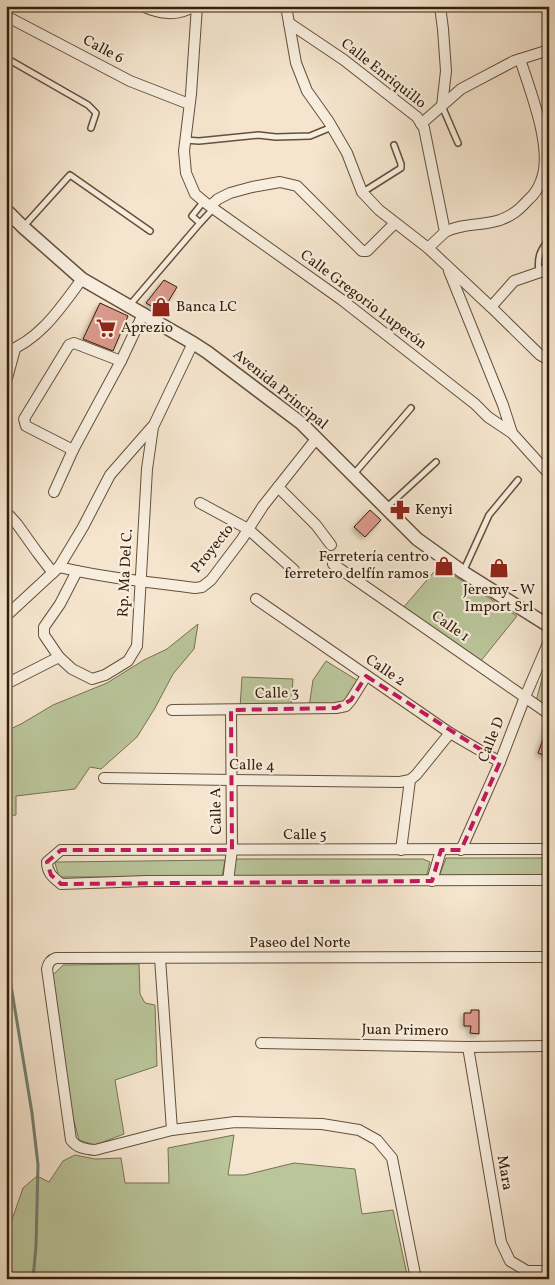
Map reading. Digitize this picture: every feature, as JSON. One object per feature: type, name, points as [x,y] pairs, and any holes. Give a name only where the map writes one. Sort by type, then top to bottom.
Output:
[{"type":"street","points":[[142,6],[161,13],[172,14],[182,13],[196,6]]},
{"type":"street","name":"Calle Gregorio Luperón","points":[[196,6],[184,151],[186,172],[194,194],[342,300],[475,404],[488,417],[512,433],[549,474]]},
{"type":"street","points":[[286,6],[296,63],[307,91],[332,127],[346,153],[362,192],[379,210],[428,248],[540,355],[549,360]]},
{"type":"street","points":[[440,6],[446,71],[442,106]]},
{"type":"street","name":"Calle 6","points":[[6,16],[130,81],[189,104]]},
{"type":"street","name":"Calle Enriquillo","points":[[289,24],[344,60],[417,117],[424,128],[445,232]]},
{"type":"street","points":[[421,124],[461,89],[514,61],[549,50]]},
{"type":"street","points":[[428,248],[445,232],[451,229],[500,220],[518,211],[534,194],[542,180],[544,146],[538,113],[520,59]]},
{"type":"street","points":[[209,205],[230,193],[252,186],[280,182],[297,186],[364,252],[395,223]]},
{"type":"street","name":"Avenida Principal","points":[[6,210],[82,278],[193,343],[301,423],[417,539],[463,572],[549,626]]},
{"type":"street","points":[[448,268],[503,405],[512,433]]},
{"type":"street","points":[[491,307],[514,281],[544,271]]},
{"type":"street","points":[[6,382],[11,350],[45,327],[82,278]]},
{"type":"street","points":[[54,492],[73,450],[121,361],[143,314]]},
{"type":"street","points":[[73,450],[26,426],[24,419],[69,345],[74,343],[121,361]]},
{"type":"street","points":[[6,616],[56,570],[83,527],[110,474],[153,426],[193,343]]},
{"type":"street","name":"Rp. Ma Del C.","points":[[59,657],[72,669],[92,679],[105,675],[128,661],[137,646],[147,469],[153,426]]},
{"type":"street","name":"Proyecto","points":[[56,570],[77,571],[195,588],[202,587],[211,580],[263,506],[316,439]]},
{"type":"street","points":[[278,487],[316,525],[331,545]]},
{"type":"street","points":[[200,503],[248,529],[294,570]]},
{"type":"street","points":[[8,514],[37,552],[56,570]]},
{"type":"street","name":"Calle 1","points":[[333,564],[549,714]]},
{"type":"street","points":[[6,684],[59,657],[44,635],[44,627],[60,604],[77,571]]},
{"type":"street","name":"Calle 2","points":[[256,600],[450,733],[500,762]]},
{"type":"street","name":"Calle D","points":[[461,850],[500,762],[549,641]]},
{"type":"street","name":"Calle 3","points":[[172,710],[336,708],[346,706],[366,676]]},
{"type":"street","name":"Calle A","points":[[228,881],[232,850],[230,710]]},
{"type":"street","points":[[401,850],[405,781],[416,775],[450,733]]},
{"type":"street","name":"Calle 4","points":[[104,778],[405,781]]},
{"type":"street","name":"Calle 5","points":[[228,881],[61,884],[47,869],[47,862],[60,850],[549,849]]},
{"type":"street","points":[[432,881],[441,850]]},
{"type":"street","points":[[228,881],[549,880]]},
{"type":"street","name":"Paseo del Norte","points":[[172,1130],[95,1150],[84,1149],[75,1145],[71,1140],[46,969],[51,960],[56,958],[549,957]]},
{"type":"street","points":[[160,958],[172,1130],[235,1122],[322,1124],[359,1130],[377,1140],[392,1158],[416,1279]]},
{"type":"street","name":"Juan Primero","points":[[261,1043],[468,1047],[549,1046]]},
{"type":"street","name":"Mara","points":[[468,1047],[501,1242],[510,1261],[527,1270],[549,1271]]},
{"type":"lane","points":[[6,58],[88,105],[96,113],[91,128]]},
{"type":"lane","points":[[442,106],[458,143]]},
{"type":"lane","points":[[185,140],[199,141],[258,135],[276,137],[310,136],[332,127]]},
{"type":"lane","points":[[362,192],[401,168],[394,145]]},
{"type":"lane","points":[[23,227],[70,175],[150,231]]},
{"type":"lane","points":[[200,223],[192,216],[209,205]]},
{"type":"lane","points":[[129,306],[200,223],[209,205]]},
{"type":"lane","points":[[544,271],[538,263],[539,255],[549,240]]},
{"type":"lane","points":[[353,475],[411,408]]},
{"type":"lane","points":[[386,508],[436,462]]},
{"type":"lane","points":[[463,572],[489,515],[518,480]]},
{"type":"highlighted area","points":[[366,676],[500,762],[461,850],[441,850],[432,881],[61,884],[51,875],[47,862],[61,850],[232,850],[231,710],[336,708],[351,700]]},
{"type":"green space","points":[[439,566],[517,616],[480,662],[402,609]]},
{"type":"green space","points":[[198,624],[194,649],[173,674],[137,737],[101,769],[90,767],[75,789],[16,796],[16,815],[6,816],[6,731],[53,705],[107,683],[144,660],[167,649]]},
{"type":"green space","points":[[326,661],[360,682],[345,706],[309,707],[313,680]]},
{"type":"green space","points":[[543,675],[549,678],[549,709],[536,701]]},
{"type":"green space","points":[[242,677],[293,679],[291,709],[240,708]]},
{"type":"green space","points":[[53,856],[56,862],[225,860],[222,877],[59,877]]},
{"type":"green space","points":[[446,858],[549,858],[549,877],[439,877]]},
{"type":"green space","points":[[235,859],[423,859],[430,862],[427,874],[423,877],[233,881]]},
{"type":"green space","points":[[139,964],[140,994],[145,1003],[155,1005],[157,1066],[115,1080],[124,1134],[95,1145],[79,1140],[66,1091],[53,975],[63,965]]},
{"type":"green space","points":[[234,1135],[228,1175],[245,1175],[294,1163],[355,1169],[362,1214],[393,1210],[408,1279],[6,1279],[6,1237],[23,1188],[37,1176],[49,1182],[63,1161],[75,1155],[95,1159],[121,1158],[125,1183],[169,1183],[168,1148]]},
{"type":"building","points":[[164,280],[177,287],[162,312],[146,303]]},
{"type":"building","name":"Aprezio","points":[[100,303],[128,316],[113,351],[83,339]]},
{"type":"building","points":[[370,510],[381,520],[365,537],[354,527]]},
{"type":"building","points":[[549,726],[549,757],[538,753]]},
{"type":"building","points":[[471,1010],[479,1010],[479,1034],[470,1033],[471,1026],[464,1026],[464,1013],[471,1013]]},
{"type":"waterway","points":[[6,955],[32,1113],[38,1165],[36,1246],[33,1279]]},
{"type":"place","name":"Banca LC","points":[[161,307]]},
{"type":"place","name":"Aprezio","points":[[106,328]]},
{"type":"place","name":"Kenyi","points":[[400,510]]},
{"type":"place","name":"Ferretería centro ferretero delfín ramos","points":[[444,566]]},
{"type":"place","name":"Jeremy - W Import Srl","points":[[499,568]]}]
